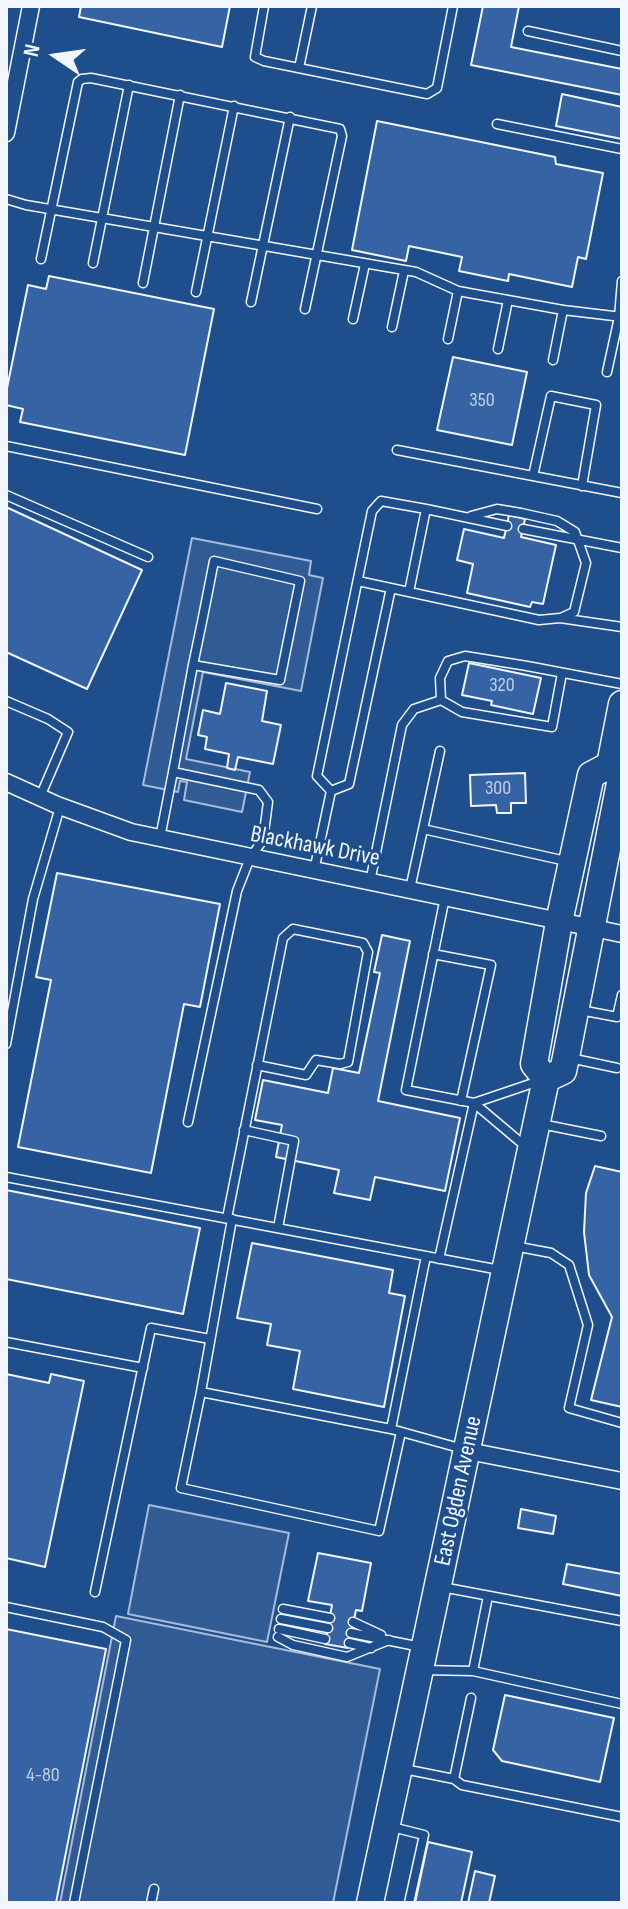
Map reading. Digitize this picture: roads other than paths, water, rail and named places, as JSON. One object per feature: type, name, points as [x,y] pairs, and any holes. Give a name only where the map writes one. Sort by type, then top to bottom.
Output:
[{"type":"main road","name":"East Ogden Avenue","points":[[566,1057],[621,778],[616,766],[620,721]]},
{"type":"main road","name":"East Ogden Avenue","points":[[370,1903],[546,1079],[534,1064],[559,922],[591,775],[616,766]]},
{"type":"main road","points":[[546,1079],[563,1071],[566,1057]]},
{"type":"street","points":[[6,133],[31,6]]},
{"type":"street","name":"Blackhawk Drive","points":[[8,787],[118,828],[160,839],[622,934]]},
{"type":"street","points":[[468,1451],[622,1481]]},
{"type":"lane","points":[[264,6],[255,57],[431,94],[437,88],[453,6]]},
{"type":"lane","points":[[299,68],[312,6]]},
{"type":"lane","points":[[528,31],[622,51]]},
{"type":"lane","points":[[41,259],[78,82],[91,78],[129,85],[335,126],[342,132],[305,309]]},
{"type":"lane","points":[[93,263],[129,85]]},
{"type":"lane","points":[[143,283],[180,95]]},
{"type":"lane","points":[[196,292],[234,106]]},
{"type":"lane","points":[[251,302],[290,117]]},
{"type":"lane","points":[[497,124],[622,149]]},
{"type":"lane","points":[[6,199],[51,210],[404,271],[442,282],[458,291],[620,317]]},
{"type":"lane","points":[[353,319],[365,264]]},
{"type":"lane","points":[[392,327],[404,271]]},
{"type":"lane","points":[[607,372],[620,317],[622,281]]},
{"type":"lane","points":[[448,339],[458,291]]},
{"type":"lane","points":[[498,349],[508,300]]},
{"type":"lane","points":[[553,360],[563,310]]},
{"type":"lane","points":[[533,476],[551,396],[596,405],[582,486]]},
{"type":"lane","points":[[6,446],[317,509]]},
{"type":"lane","points":[[397,450],[622,493]]},
{"type":"lane","points":[[6,495],[148,557]]},
{"type":"lane","points":[[331,791],[317,776],[372,511],[381,501],[507,526]]},
{"type":"lane","points":[[409,592],[426,509]]},
{"type":"lane","points":[[465,517],[497,509],[557,521],[575,532],[586,563],[574,612],[560,618]]},
{"type":"lane","points":[[523,529],[622,548]]},
{"type":"lane","points":[[160,839],[193,665],[214,561],[300,581],[280,680],[193,665]]},
{"type":"lane","points":[[358,581],[539,620],[560,618],[622,627]]},
{"type":"lane","points":[[331,791],[349,784],[391,588]]},
{"type":"lane","points":[[441,700],[440,678],[448,661],[465,656],[622,684]]},
{"type":"lane","points":[[370,882],[402,725],[414,709],[441,700],[462,712],[552,727],[562,673]]},
{"type":"lane","points":[[6,701],[48,719],[68,732],[40,797]]},
{"type":"lane","points":[[410,890],[440,751]]},
{"type":"lane","points":[[173,772],[259,790],[268,802],[263,840],[250,858],[237,891],[188,1122]]},
{"type":"lane","points":[[314,871],[331,791]]},
{"type":"lane","points":[[6,1044],[33,899],[60,807]]},
{"type":"lane","points":[[423,829],[572,862]]},
{"type":"lane","points":[[445,897],[406,1090],[474,1103],[546,1079]]},
{"type":"lane","points":[[257,1065],[306,1075],[316,1060],[340,1064],[348,1062],[368,952],[363,943],[293,929],[283,938],[257,1065],[244,1130],[201,1392],[181,1488],[379,1531],[401,1432]]},
{"type":"lane","points":[[433,954],[491,965],[461,1101]]},
{"type":"lane","points":[[575,1009],[617,1017],[622,995]]},
{"type":"lane","points":[[566,1057],[617,1068]]},
{"type":"lane","points":[[474,1103],[531,1150]]},
{"type":"lane","points":[[439,1259],[474,1103]]},
{"type":"lane","points":[[537,1123],[601,1136]]},
{"type":"lane","points":[[244,1130],[294,1141],[278,1228]]},
{"type":"lane","points":[[6,1177],[439,1259],[508,1258],[551,1253],[569,1265],[588,1325],[569,1408],[622,1423]]},
{"type":"lane","points":[[391,1429],[426,1256]]},
{"type":"lane","points":[[95,1592],[151,1328],[210,1339]]},
{"type":"lane","points":[[6,1342],[143,1368]]},
{"type":"lane","points":[[201,1392],[391,1429],[468,1451]]},
{"type":"lane","points":[[439,1586],[622,1621]]},
{"type":"lane","points":[[473,1671],[488,1596]]},
{"type":"lane","points":[[6,1607],[103,1627],[126,1640],[74,1903]]},
{"type":"lane","points":[[328,1628],[282,1614],[330,1618]]},
{"type":"lane","points":[[353,1622],[423,1659],[622,1704]]},
{"type":"lane","points":[[325,1639],[278,1633],[293,1645],[347,1657],[389,1640]]},
{"type":"lane","points":[[351,1633],[389,1640]]},
{"type":"lane","points":[[349,1643],[371,1648]]},
{"type":"lane","points":[[454,1779],[471,1698]]},
{"type":"lane","points":[[400,1768],[454,1779],[462,1785],[622,1817]]},
{"type":"lane","points":[[387,1826],[424,1835],[409,1903]]},
{"type":"lane","points":[[151,1903],[154,1889]]}]
